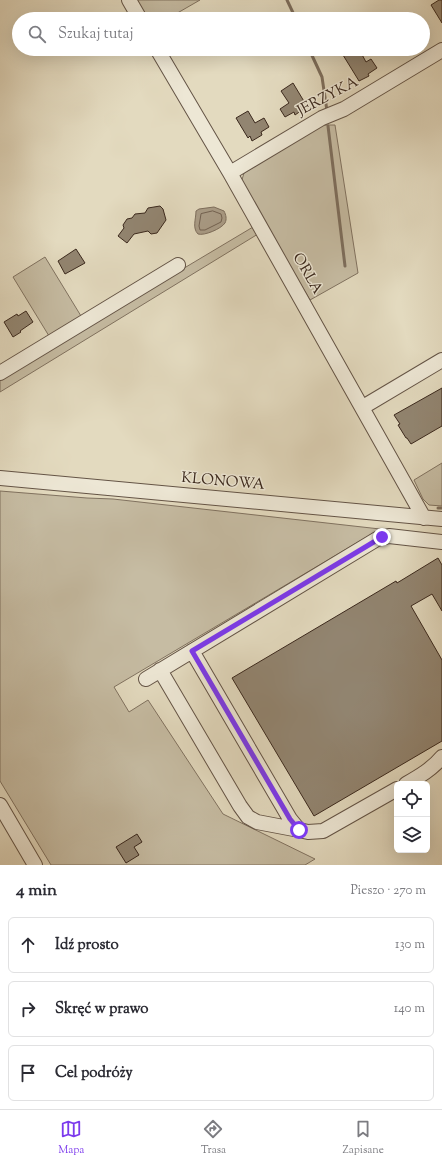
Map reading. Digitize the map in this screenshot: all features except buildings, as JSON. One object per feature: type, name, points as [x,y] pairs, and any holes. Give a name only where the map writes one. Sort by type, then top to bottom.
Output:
[{"type":"street","points":[[129,0],[136,12]]},
{"type":"street","name":"JERZYKA","points":[[230,173],[322,118],[344,109],[442,50]]},
{"type":"street","name":"ORLA","points":[[161,56],[230,173],[363,407],[424,518]]},
{"type":"street","points":[[0,373],[178,265]]},
{"type":"street","points":[[363,407],[442,360]]},
{"type":"street","name":"KLONOWA","points":[[0,478],[442,520]]},
{"type":"street","points":[[146,679],[377,539],[389,536],[442,542]]},
{"type":"street","points":[[192,651],[290,819],[299,830]]},
{"type":"street","points":[[160,670],[240,806],[248,816],[258,822],[308,832],[323,831],[394,791]]},
{"type":"street","points":[[411,781],[424,774],[442,757]]},
{"type":"street","points":[[0,805],[35,865]]},
{"type":"shaded area","points":[[137,0],[200,0],[179,12],[144,12]]},
{"type":"shaded area","points":[[323,125],[335,125],[358,273],[310,300],[241,183],[244,173]]},
{"type":"shaded area","points":[[253,227],[258,234],[0,392],[0,378]]},
{"type":"shaded area","points":[[45,257],[81,316],[49,336],[13,277]]},
{"type":"shaded area","points":[[442,463],[442,506],[429,505],[423,499],[414,480]]},
{"type":"shaded area","points":[[0,491],[113,499],[380,529],[114,687],[129,712],[148,700],[223,814],[315,859],[305,865],[51,865],[0,781]]},
{"type":"water","points":[[214,207],[224,211],[226,217],[225,223],[220,228],[212,232],[198,234],[195,229],[196,211],[199,209]]},
{"type":"waterway","points":[[287,0],[293,12]]},
{"type":"waterway","points":[[312,56],[322,77],[327,111]]},
{"type":"waterway","points":[[328,126],[345,266]]},
{"type":"route","points":[[299,830],[290,819],[192,651],[382,537]]}]
